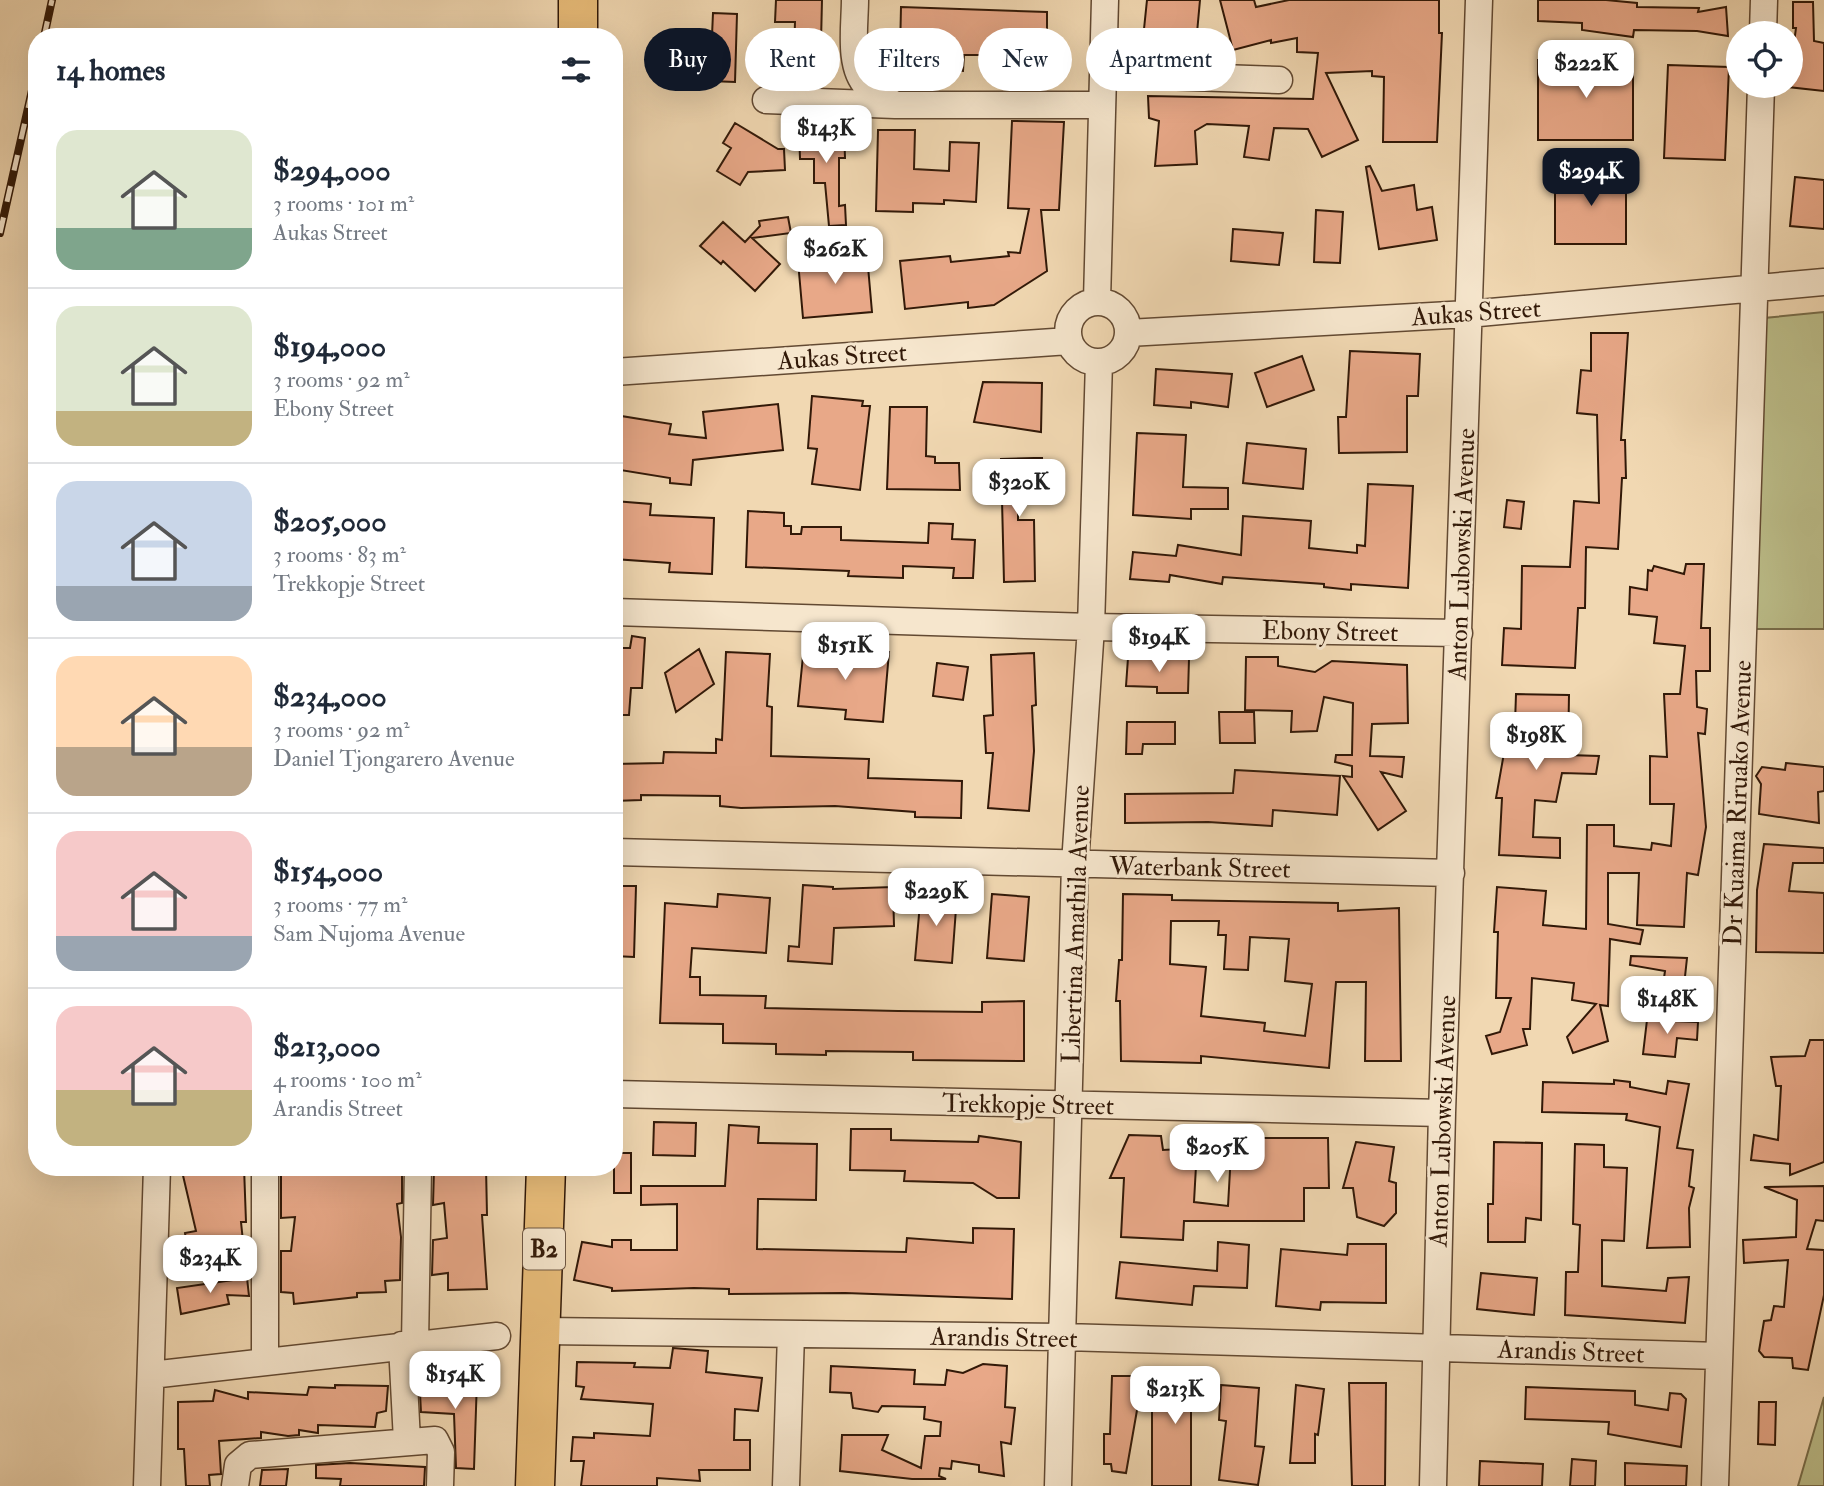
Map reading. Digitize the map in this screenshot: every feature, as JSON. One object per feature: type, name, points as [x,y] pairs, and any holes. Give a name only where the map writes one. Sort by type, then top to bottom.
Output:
[{"type":"highway","points":[[578,0],[578,28]]},
{"type":"highway","name":"B2","points":[[536,1486],[545,1176]]},
{"type":"street","points":[[855,0],[854,38],[859,73],[867,86],[895,105]]},
{"type":"street","points":[[1104,28],[1105,0]]},
{"type":"street","name":"Anton Lubowski Avenue","points":[[1433,1486],[1441,1113],[1479,0]]},
{"type":"street","points":[[1763,21],[1764,0]]},
{"type":"street","points":[[1236,79],[1279,80]]},
{"type":"street","points":[[1097,301],[1102,91]]},
{"type":"street","name":"Dr Kuaima Riruako Avenue","points":[[1715,1486],[1761,98]]},
{"type":"street","points":[[766,100],[895,105],[1102,105]]},
{"type":"street","name":"Aukas Street","points":[[1128,333],[1468,314],[1824,282]]},
{"type":"street","points":[[1097,301],[1116,307],[1127,323],[1128,333],[1121,351],[1114,358],[1100,362],[1085,359],[1069,341],[1068,326],[1072,316],[1087,303],[1097,301]]},
{"type":"street","name":"Aukas Street","points":[[623,371],[1069,341]]},
{"type":"street","name":"Libertina Amathila Avenue","points":[[1058,1486],[1075,864],[1091,627],[1100,362]]},
{"type":"street","name":"Ebony Street","points":[[623,612],[1091,627],[1459,633]]},
{"type":"street","name":"Waterbank Street","points":[[623,852],[1451,873]]},
{"type":"street","name":"Trekkopje Street","points":[[623,1094],[1441,1113]]},
{"type":"street","points":[[147,1486],[157,1176]]},
{"type":"street","points":[[265,1176],[265,1360]]},
{"type":"street","points":[[407,1441],[408,1344],[417,1176]]},
{"type":"street","name":"Arandis Street","points":[[542,1331],[1064,1337],[1719,1356]]},
{"type":"street","points":[[786,1486],[791,1334]]},
{"type":"street","points":[[151,1375],[265,1360],[497,1336]]},
{"type":"street","points":[[235,1486],[238,1465],[250,1455],[436,1440],[440,1445],[440,1486]]},
{"type":"green space","points":[[1824,312],[1824,629],[1755,629],[1764,318]]},
{"type":"green space","points":[[1824,1397],[1824,1486],[1798,1486]]},
{"type":"building","points":[[776,0],[822,0],[821,28],[795,28],[795,22],[775,22]]},
{"type":"building","points":[[1147,0],[1200,0],[1197,28],[1144,28]]},
{"type":"building","points":[[1220,0],[1254,0],[1256,7],[1289,0],[1439,0],[1439,33],[1442,33],[1437,142],[1383,142],[1384,77],[1372,76],[1372,71],[1326,73],[1358,140],[1322,157],[1308,129],[1274,128],[1269,160],[1244,157],[1249,126],[1207,124],[1195,131],[1197,164],[1155,166],[1159,121],[1149,118],[1148,96],[1313,99],[1318,53],[1297,52],[1297,38],[1271,43],[1271,40],[1236,49],[1236,28],[1227,28]]},
{"type":"building","points":[[1538,0],[1606,0],[1637,3],[1637,7],[1699,8],[1698,12],[1726,7],[1727,21],[1726,36],[1697,31],[1634,30],[1633,37],[1582,30],[1582,23],[1538,21]]},
{"type":"building","points":[[1793,2],[1813,2],[1814,41],[1824,43],[1824,91],[1803,89],[1803,21],[1793,21]]},
{"type":"building","points":[[901,7],[1047,12],[1047,28],[978,28],[978,55],[964,55],[964,28],[901,28]]},
{"type":"building","points":[[713,13],[737,14],[735,82],[731,82],[731,28],[712,28]]},
{"type":"building","points":[[1633,59],[1633,140],[1538,140],[1538,60]]},
{"type":"building","points":[[1668,65],[1726,67],[1725,160],[1664,158]]},
{"type":"building","points":[[1012,121],[1064,122],[1059,210],[1041,210],[1047,271],[994,305],[968,308],[968,302],[905,309],[900,261],[950,256],[951,262],[1009,256],[1008,252],[1020,253],[1029,209],[1008,208]]},
{"type":"building","points":[[735,123],[778,149],[784,149],[785,170],[748,172],[740,185],[717,171],[731,148],[723,143]]},
{"type":"building","points":[[844,127],[845,158],[839,158],[839,206],[845,205],[846,225],[829,226],[825,183],[814,183],[814,159],[800,159],[799,128]]},
{"type":"building","points":[[878,130],[915,130],[914,169],[949,171],[950,142],[979,143],[976,202],[944,200],[944,204],[913,203],[913,212],[876,211]]},
{"type":"building","points":[[1370,166],[1382,191],[1414,185],[1417,210],[1432,207],[1437,240],[1379,249],[1366,167]]},
{"type":"building","points":[[1555,173],[1626,173],[1626,244],[1555,244]]},
{"type":"building","points":[[1795,177],[1824,180],[1824,229],[1790,226]]},
{"type":"building","points":[[1316,210],[1343,212],[1340,263],[1314,262]]},
{"type":"building","points":[[788,217],[791,233],[752,238],[780,264],[755,291],[723,261],[721,264],[700,246],[723,222],[745,242],[760,226],[759,221]]},
{"type":"building","points":[[1233,229],[1283,233],[1279,265],[1231,261]]},
{"type":"building","points":[[867,255],[872,312],[803,318],[798,261]]},
{"type":"building","points":[[1591,333],[1628,333],[1621,440],[1625,440],[1626,478],[1622,478],[1618,549],[1586,547],[1585,608],[1578,608],[1575,668],[1502,665],[1504,628],[1521,629],[1522,566],[1570,567],[1574,501],[1599,503],[1597,415],[1577,413],[1581,370],[1591,371]]},
{"type":"building","points":[[1350,351],[1420,354],[1418,396],[1407,396],[1407,452],[1339,453],[1338,417],[1346,417]]},
{"type":"building","points":[[1302,356],[1314,390],[1267,407],[1255,373]]},
{"type":"building","points":[[1156,369],[1232,374],[1228,407],[1191,402],[1191,408],[1154,405]]},
{"type":"building","points":[[983,382],[1042,383],[1041,432],[974,422]]},
{"type":"building","points":[[812,396],[863,401],[862,406],[870,406],[860,490],[812,484],[817,449],[808,448]]},
{"type":"building","points":[[778,404],[783,450],[693,460],[691,485],[670,483],[670,478],[623,470],[623,416],[671,424],[669,434],[706,438],[703,412]]},
{"type":"building","points":[[890,407],[927,407],[926,456],[935,457],[935,463],[959,463],[960,490],[887,489]]},
{"type":"building","points":[[1137,433],[1186,435],[1183,487],[1228,488],[1228,509],[1191,509],[1191,519],[1133,515]]},
{"type":"building","points":[[1247,443],[1306,449],[1303,489],[1243,483]]},
{"type":"building","points":[[1042,458],[1043,486],[1018,487],[1018,520],[1034,520],[1035,581],[1004,582],[1001,459]]},
{"type":"building","points":[[1368,484],[1413,486],[1408,588],[1351,584],[1351,590],[1324,587],[1324,584],[1223,577],[1222,584],[1170,575],[1169,582],[1130,579],[1133,552],[1176,556],[1178,545],[1241,555],[1243,516],[1311,521],[1309,548],[1357,553],[1357,545],[1365,546]]},
{"type":"building","points":[[1507,500],[1524,502],[1521,529],[1504,527]]},
{"type":"building","points":[[623,502],[651,504],[650,515],[714,518],[712,574],[669,572],[670,563],[623,560]]},
{"type":"building","points":[[748,511],[784,513],[784,526],[791,526],[791,534],[801,534],[802,527],[841,527],[841,540],[928,543],[929,523],[953,524],[952,539],[975,540],[973,578],[953,578],[954,568],[903,566],[903,578],[848,576],[849,571],[746,567]]},
{"type":"building","points":[[1686,564],[1704,564],[1701,628],[1710,628],[1710,671],[1696,671],[1697,707],[1707,709],[1705,734],[1698,733],[1706,827],[1698,875],[1687,873],[1684,927],[1637,925],[1639,873],[1608,873],[1608,924],[1643,930],[1640,944],[1610,939],[1608,1006],[1600,1005],[1608,1041],[1573,1053],[1567,1037],[1596,1004],[1572,1000],[1574,983],[1532,978],[1530,1029],[1523,1029],[1527,1045],[1492,1054],[1486,1036],[1500,1032],[1511,998],[1496,998],[1498,932],[1494,932],[1497,887],[1546,891],[1543,925],[1586,929],[1587,825],[1614,825],[1614,846],[1651,850],[1652,843],[1671,846],[1674,804],[1650,804],[1650,756],[1667,757],[1664,694],[1680,694],[1685,646],[1654,643],[1657,617],[1629,614],[1630,587],[1647,590],[1648,570],[1652,571],[1654,566],[1684,574]]},
{"type":"building","points":[[632,636],[645,638],[642,688],[631,688],[629,715],[623,715],[623,648],[630,648]]},
{"type":"building","points":[[804,646],[889,652],[883,722],[845,719],[846,710],[798,706]]},
{"type":"building","points":[[699,649],[714,684],[676,712],[665,673]]},
{"type":"building","points":[[726,652],[770,654],[767,706],[772,707],[771,756],[869,759],[868,778],[962,781],[961,818],[915,817],[915,812],[835,806],[741,808],[720,806],[720,796],[641,795],[641,800],[623,801],[623,764],[663,763],[664,752],[716,753],[716,739],[722,740]]},
{"type":"building","points":[[1034,653],[1036,705],[1032,706],[1034,751],[1029,811],[988,808],[993,753],[986,753],[984,716],[993,715],[991,655]]},
{"type":"building","points":[[1246,657],[1278,657],[1278,666],[1315,672],[1332,661],[1407,665],[1408,723],[1372,724],[1370,756],[1404,757],[1402,777],[1381,772],[1406,811],[1378,830],[1343,776],[1352,777],[1352,766],[1335,762],[1336,755],[1352,755],[1353,703],[1324,697],[1317,731],[1291,732],[1292,711],[1245,710]]},
{"type":"building","points":[[1128,658],[1189,659],[1188,693],[1157,693],[1157,687],[1126,686]]},
{"type":"building","points":[[937,663],[968,667],[963,700],[933,696]]},
{"type":"building","points":[[1516,694],[1569,695],[1568,755],[1599,756],[1596,774],[1562,773],[1556,802],[1535,800],[1533,837],[1560,838],[1560,858],[1499,855],[1502,798],[1496,798],[1504,753],[1514,753]]},
{"type":"building","points":[[1219,712],[1254,712],[1255,743],[1220,743]]},
{"type":"building","points":[[1127,722],[1175,722],[1175,744],[1143,744],[1142,754],[1126,754]]},
{"type":"building","points":[[1786,763],[1824,767],[1824,791],[1818,792],[1819,823],[1759,814],[1761,784],[1756,776],[1762,767],[1785,770]]},
{"type":"building","points":[[1235,770],[1340,776],[1337,815],[1273,810],[1272,826],[1208,822],[1125,823],[1125,794],[1233,793]]},
{"type":"building","points":[[1764,844],[1824,848],[1824,863],[1793,863],[1789,891],[1824,893],[1824,953],[1756,952],[1757,890]]},
{"type":"building","points":[[803,885],[833,889],[893,887],[894,926],[834,928],[832,964],[788,961],[789,946],[799,947]]},
{"type":"building","points":[[623,886],[636,886],[634,957],[623,956]]},
{"type":"building","points":[[921,892],[957,895],[952,963],[915,960]]},
{"type":"building","points":[[718,894],[770,898],[766,953],[692,948],[690,977],[700,977],[700,995],[766,996],[765,1008],[898,1011],[982,1012],[982,1002],[1024,1001],[1024,1061],[913,1060],[913,1052],[826,1051],[826,1055],[776,1054],[776,1044],[723,1043],[723,1024],[660,1023],[665,903],[717,907]]},
{"type":"building","points":[[992,894],[1029,897],[1024,961],[987,958]]},
{"type":"building","points":[[1123,894],[1172,895],[1172,900],[1338,903],[1338,911],[1399,908],[1401,1061],[1365,1061],[1366,982],[1336,982],[1329,1068],[1201,1056],[1201,1063],[1121,1061],[1120,1001],[1116,1001],[1119,960],[1122,960]],"holes":[[[1171,921],[1219,921],[1218,935],[1226,935],[1224,969],[1248,970],[1250,937],[1289,939],[1285,981],[1312,984],[1305,1036],[1264,1031],[1265,1023],[1201,1016],[1206,967],[1170,964]]]},
{"type":"building","points":[[1631,956],[1687,958],[1683,995],[1662,992],[1665,971],[1630,965]]},
{"type":"building","points":[[1647,1020],[1698,1022],[1697,1040],[1677,1038],[1675,1057],[1643,1054]]},
{"type":"building","points":[[1810,1040],[1824,1040],[1824,1162],[1790,1175],[1790,1164],[1751,1160],[1754,1135],[1778,1140],[1781,1086],[1776,1086],[1771,1057],[1805,1056]]},
{"type":"building","points":[[1614,1080],[1630,1082],[1630,1087],[1666,1094],[1668,1081],[1689,1084],[1677,1148],[1693,1150],[1689,1186],[1694,1188],[1689,1208],[1690,1247],[1647,1248],[1660,1127],[1626,1120],[1627,1114],[1542,1112],[1543,1082],[1614,1084]]},
{"type":"building","points":[[654,1122],[696,1123],[695,1156],[653,1155]]},
{"type":"building","points":[[729,1125],[759,1127],[758,1143],[817,1144],[816,1200],[758,1199],[757,1249],[906,1252],[907,1238],[973,1243],[973,1228],[1014,1229],[1012,1299],[845,1293],[729,1294],[729,1289],[694,1288],[612,1291],[612,1288],[574,1280],[582,1242],[612,1247],[612,1240],[631,1240],[631,1250],[677,1250],[677,1204],[641,1205],[641,1186],[725,1186]]},
{"type":"building","points":[[851,1129],[891,1129],[891,1140],[978,1142],[979,1136],[1021,1142],[1019,1198],[997,1198],[973,1183],[904,1181],[905,1171],[850,1170]]},
{"type":"building","points":[[1129,1135],[1161,1136],[1163,1150],[1197,1148],[1194,1202],[1228,1206],[1232,1135],[1328,1138],[1329,1188],[1304,1188],[1304,1221],[1184,1221],[1183,1240],[1121,1237],[1124,1178],[1110,1178]]},
{"type":"building","points":[[1356,1142],[1394,1147],[1389,1181],[1396,1183],[1396,1213],[1384,1226],[1357,1217],[1353,1188],[1343,1188]]},
{"type":"building","points":[[1494,1142],[1542,1143],[1541,1220],[1526,1218],[1525,1242],[1488,1242],[1488,1204],[1493,1204]]},
{"type":"building","points":[[1575,1144],[1604,1145],[1604,1167],[1627,1168],[1624,1241],[1602,1240],[1602,1286],[1666,1291],[1668,1278],[1689,1277],[1685,1323],[1565,1315],[1566,1272],[1578,1272],[1580,1225],[1573,1224]]},
{"type":"building","points":[[623,1153],[631,1153],[631,1193],[614,1193],[614,1176],[623,1176]]},
{"type":"building","points":[[183,1176],[244,1176],[246,1222],[241,1222],[245,1261],[189,1260],[185,1233],[196,1231]]},
{"type":"building","points":[[281,1176],[402,1176],[402,1203],[397,1204],[401,1237],[400,1280],[385,1281],[386,1292],[357,1293],[357,1297],[294,1304],[293,1293],[281,1292],[281,1251],[291,1251],[295,1217],[281,1218]]},
{"type":"building","points":[[434,1176],[486,1176],[487,1215],[482,1215],[487,1289],[448,1290],[448,1273],[432,1275],[433,1240],[447,1238],[444,1203],[433,1205]]},
{"type":"building","points":[[1824,1186],[1824,1221],[1816,1220],[1807,1249],[1824,1250],[1824,1295],[1808,1370],[1793,1368],[1792,1358],[1764,1357],[1759,1351],[1764,1321],[1771,1320],[1774,1306],[1784,1307],[1788,1260],[1744,1263],[1743,1240],[1796,1237],[1797,1200],[1764,1187]]},
{"type":"building","points":[[1218,1242],[1249,1245],[1247,1288],[1194,1286],[1192,1305],[1116,1298],[1120,1262],[1217,1271]]},
{"type":"building","points":[[1348,1244],[1386,1244],[1386,1303],[1321,1302],[1320,1310],[1276,1306],[1281,1249],[1347,1255]]},
{"type":"building","points":[[1481,1273],[1537,1278],[1534,1315],[1477,1309]]},
{"type":"building","points":[[247,1278],[249,1296],[227,1295],[229,1304],[181,1314],[177,1288]]},
{"type":"building","points":[[673,1348],[708,1351],[706,1372],[762,1378],[758,1411],[735,1409],[734,1440],[750,1440],[750,1470],[699,1470],[700,1481],[657,1478],[657,1486],[581,1486],[584,1461],[571,1461],[573,1437],[594,1438],[594,1433],[650,1436],[653,1404],[581,1399],[584,1387],[576,1386],[577,1362],[635,1363],[634,1367],[670,1368]]},
{"type":"building","points":[[983,1364],[1007,1366],[1005,1407],[1015,1408],[1011,1444],[1001,1442],[1004,1476],[979,1472],[979,1465],[952,1461],[951,1469],[940,1468],[939,1476],[946,1479],[912,1479],[840,1471],[842,1435],[888,1435],[882,1450],[921,1468],[925,1436],[940,1436],[941,1422],[924,1419],[925,1407],[882,1406],[878,1412],[853,1408],[851,1393],[830,1392],[831,1366],[915,1370],[914,1384],[945,1385],[947,1370],[963,1373]]},
{"type":"building","points":[[447,1370],[447,1379],[477,1379],[474,1469],[456,1468],[454,1414],[421,1412],[420,1393],[429,1392],[429,1372]]},
{"type":"building","points":[[1177,1374],[1192,1375],[1192,1378],[1216,1378],[1216,1398],[1191,1398],[1191,1486],[1152,1486],[1152,1377],[1176,1377]]},
{"type":"building","points":[[1112,1376],[1143,1376],[1126,1473],[1112,1471],[1111,1464],[1104,1464],[1104,1434],[1110,1434]]},
{"type":"building","points":[[1349,1383],[1386,1383],[1385,1486],[1352,1486]]},
{"type":"building","points":[[335,1385],[388,1386],[386,1411],[377,1413],[375,1427],[318,1425],[318,1433],[299,1430],[299,1435],[288,1436],[261,1432],[261,1438],[219,1441],[221,1474],[209,1475],[210,1486],[186,1486],[184,1449],[178,1449],[178,1402],[213,1401],[215,1390],[248,1399],[248,1392],[307,1395],[309,1387],[335,1388]]},
{"type":"building","points":[[1221,1385],[1259,1388],[1255,1446],[1264,1447],[1258,1485],[1219,1480],[1226,1421],[1219,1420]]},
{"type":"building","points":[[1296,1385],[1324,1389],[1318,1435],[1315,1434],[1315,1463],[1290,1463]]},
{"type":"building","points":[[1526,1387],[1635,1391],[1635,1405],[1668,1410],[1670,1393],[1681,1394],[1686,1399],[1681,1447],[1608,1434],[1609,1422],[1525,1419]]},
{"type":"building","points":[[1759,1402],[1776,1402],[1775,1445],[1758,1444]]},
{"type":"building","points":[[1572,1459],[1596,1461],[1595,1486],[1570,1486]]},
{"type":"building","points":[[1480,1461],[1543,1464],[1542,1486],[1479,1486]]},
{"type":"building","points":[[350,1463],[425,1467],[424,1486],[340,1486],[341,1479],[316,1478],[316,1465]]},
{"type":"building","points":[[1625,1463],[1687,1466],[1686,1486],[1625,1486]]},
{"type":"building","points":[[288,1469],[286,1486],[260,1486],[262,1470]]},
{"type":"railway","points":[[46,28],[52,0]]},
{"type":"railway","points":[[0,233],[28,108]]}]
